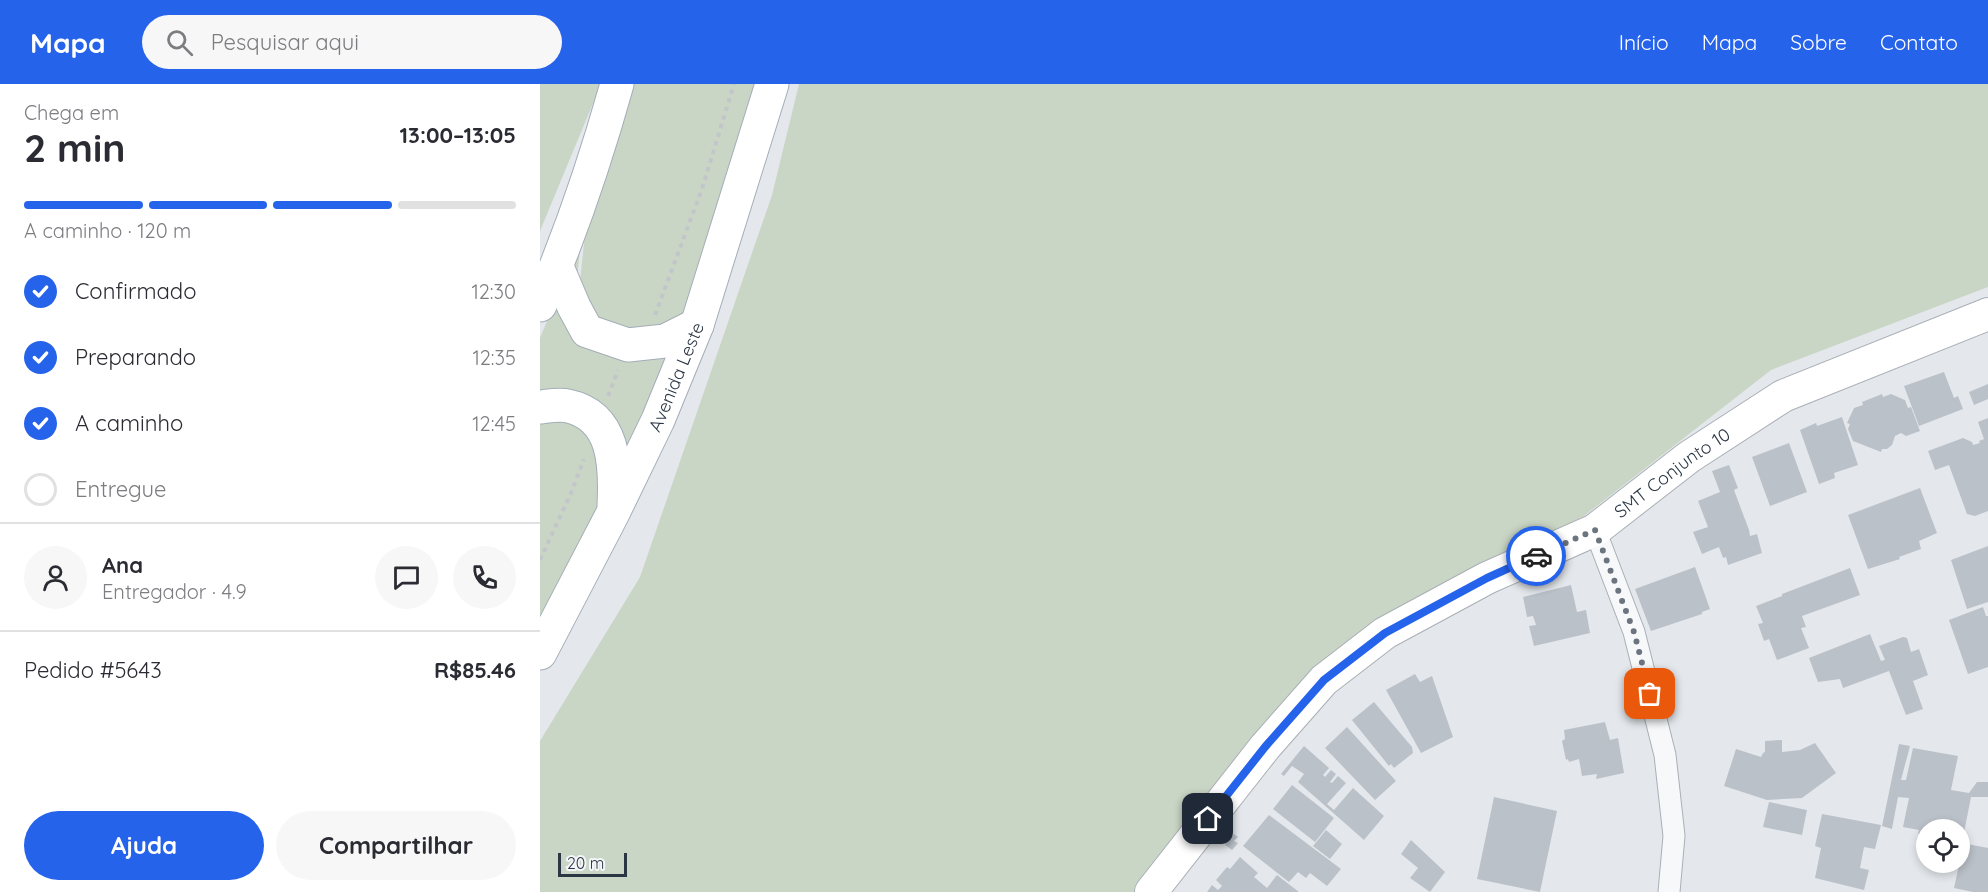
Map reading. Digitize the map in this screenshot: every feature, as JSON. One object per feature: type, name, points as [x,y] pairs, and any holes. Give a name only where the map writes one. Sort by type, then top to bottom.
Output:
[{"type":"main road","points":[[540,305],[557,267],[598,153],[617,84]]},
{"type":"main road","name":"Avenida Leste","points":[[540,653],[613,513],[658,420],[697,325],[772,84]]},
{"type":"main road","points":[[557,267],[587,331],[628,345],[665,341],[697,325]]},
{"type":"main road","points":[[540,407],[567,406],[584,411],[598,421],[610,442],[616,473],[613,513]]},
{"type":"street","name":"SMT Conjunto 10","points":[[1151,892],[1265,747],[1324,680],[1385,633],[1487,578],[1595,530],[1689,457],[1783,396],[1988,314]]},
{"type":"street","points":[[1595,530],[1634,632],[1665,755],[1674,836],[1669,892]]},
{"type":"green space","points":[[540,84],[601,84],[540,231]]},
{"type":"green space","points":[[623,84],[755,84],[693,300],[666,348],[592,329],[579,291],[585,234]]},
{"type":"green space","points":[[799,84],[1988,84],[1988,287],[1771,370],[1584,516],[1382,619],[1148,892],[540,892],[540,741],[640,577],[772,195]]},
{"type":"green space","points":[[581,239],[576,291],[590,331],[683,340],[625,475],[618,439],[540,412],[540,338]]},
{"type":"green space","points":[[583,413],[623,471],[540,625],[540,414]]},
{"type":"building","points":[[1944,372],[1954,398],[1958,396],[1963,409],[1919,426],[1904,386]]},
{"type":"building","points":[[1988,384],[1988,399],[1974,405],[1969,392]]},
{"type":"building","points":[[1882,394],[1883,397],[1891,394],[1905,400],[1908,408],[1911,407],[1920,431],[1906,436],[1901,433],[1895,436],[1892,445],[1887,449],[1882,449],[1881,452],[1853,441],[1848,429],[1850,424],[1847,423],[1854,408]]},
{"type":"building","points":[[1842,417],[1858,465],[1834,473],[1835,478],[1819,484],[1800,430],[1816,423],[1817,426]]},
{"type":"building","points":[[1988,418],[1988,511],[1975,516],[1967,514],[1949,465],[1935,470],[1928,451],[1963,438],[1972,442],[1973,445],[1980,443],[1979,441],[1984,439],[1978,422]]},
{"type":"building","points":[[1789,443],[1807,492],[1770,506],[1752,457]]},
{"type":"building","points":[[1729,465],[1738,488],[1734,490],[1750,536],[1757,534],[1762,553],[1728,565],[1719,547],[1702,554],[1693,532],[1708,527],[1698,501],[1720,492],[1712,471]]},
{"type":"building","points":[[1920,488],[1937,533],[1919,541],[1921,549],[1899,557],[1900,559],[1868,569],[1848,515]]},
{"type":"building","points":[[1988,546],[1988,602],[1967,609],[1951,560]]},
{"type":"building","points":[[1695,567],[1710,609],[1702,614],[1651,631],[1635,589]]},
{"type":"building","points":[[1850,568],[1860,595],[1802,616],[1806,627],[1801,628],[1809,648],[1777,660],[1769,639],[1764,641],[1758,624],[1763,623],[1756,606]]},
{"type":"building","points":[[1571,585],[1577,612],[1586,610],[1590,633],[1534,646],[1529,626],[1536,625],[1533,616],[1527,617],[1523,597]]},
{"type":"building","points":[[1983,607],[1988,616],[1988,667],[1968,674],[1949,620]]},
{"type":"building","points":[[1870,634],[1881,661],[1885,660],[1879,646],[1903,637],[1907,638],[1911,652],[1919,649],[1928,675],[1913,681],[1923,709],[1906,715],[1889,671],[1843,688],[1840,679],[1818,682],[1809,658]]},
{"type":"building","points":[[1415,674],[1420,682],[1432,676],[1453,737],[1421,753],[1386,690]]},
{"type":"building","points":[[1374,702],[1412,747],[1413,753],[1394,768],[1391,764],[1389,766],[1352,720]]},
{"type":"building","points":[[1605,722],[1610,740],[1618,738],[1624,773],[1596,779],[1597,774],[1582,776],[1579,759],[1569,762],[1568,759],[1566,760],[1562,741],[1565,739],[1564,730]]},
{"type":"building","points":[[1347,727],[1396,781],[1375,800],[1325,748]]},
{"type":"building","points":[[1782,740],[1782,752],[1800,750],[1815,743],[1836,773],[1802,798],[1767,800],[1724,786],[1736,749],[1761,757],[1765,752],[1765,741]]},
{"type":"building","points":[[1899,744],[1910,746],[1901,780],[1906,780],[1913,748],[1958,756],[1951,790],[1969,793],[1977,782],[1988,782],[1988,797],[1971,797],[1967,819],[1916,819],[1916,829],[1903,827],[1909,798],[1898,797],[1892,829],[1882,826]]},
{"type":"building","points":[[1304,746],[1329,768],[1323,775],[1325,777],[1331,770],[1336,774],[1330,782],[1332,783],[1338,776],[1346,783],[1327,804],[1334,810],[1353,788],[1384,816],[1364,840],[1298,782],[1304,774],[1292,766],[1284,776],[1281,774]]},
{"type":"building","points":[[1292,785],[1334,818],[1315,842],[1273,809]]},
{"type":"building","points":[[1494,797],[1557,811],[1540,892],[1477,879]]},
{"type":"building","points":[[1769,802],[1807,810],[1802,835],[1763,827]]},
{"type":"building","points":[[1822,814],[1881,825],[1875,849],[1864,847],[1860,868],[1869,870],[1864,890],[1815,878],[1821,848],[1815,846]]},
{"type":"building","points":[[1269,815],[1341,869],[1327,886],[1310,873],[1306,878],[1298,872],[1289,882],[1243,846]]},
{"type":"building","points":[[1326,830],[1342,844],[1330,859],[1313,846]]},
{"type":"building","points":[[1234,834],[1238,837],[1234,841],[1238,843],[1232,850],[1225,845]]},
{"type":"building","points":[[1411,840],[1445,872],[1430,892],[1410,878],[1418,868],[1401,854]]},
{"type":"building","points":[[1970,845],[1988,848],[1988,892],[1954,888],[1957,873],[1970,873]]},
{"type":"building","points":[[1240,857],[1258,873],[1254,877],[1267,888],[1277,875],[1299,892],[1207,892],[1212,885],[1218,890],[1222,886],[1216,880]]},
{"type":"way so far","points":[[1536,556],[1595,530],[1634,632],[1650,694]]},
{"type":"route","points":[[1208,819],[1265,747],[1324,680],[1385,633],[1487,578],[1536,556]]}]
